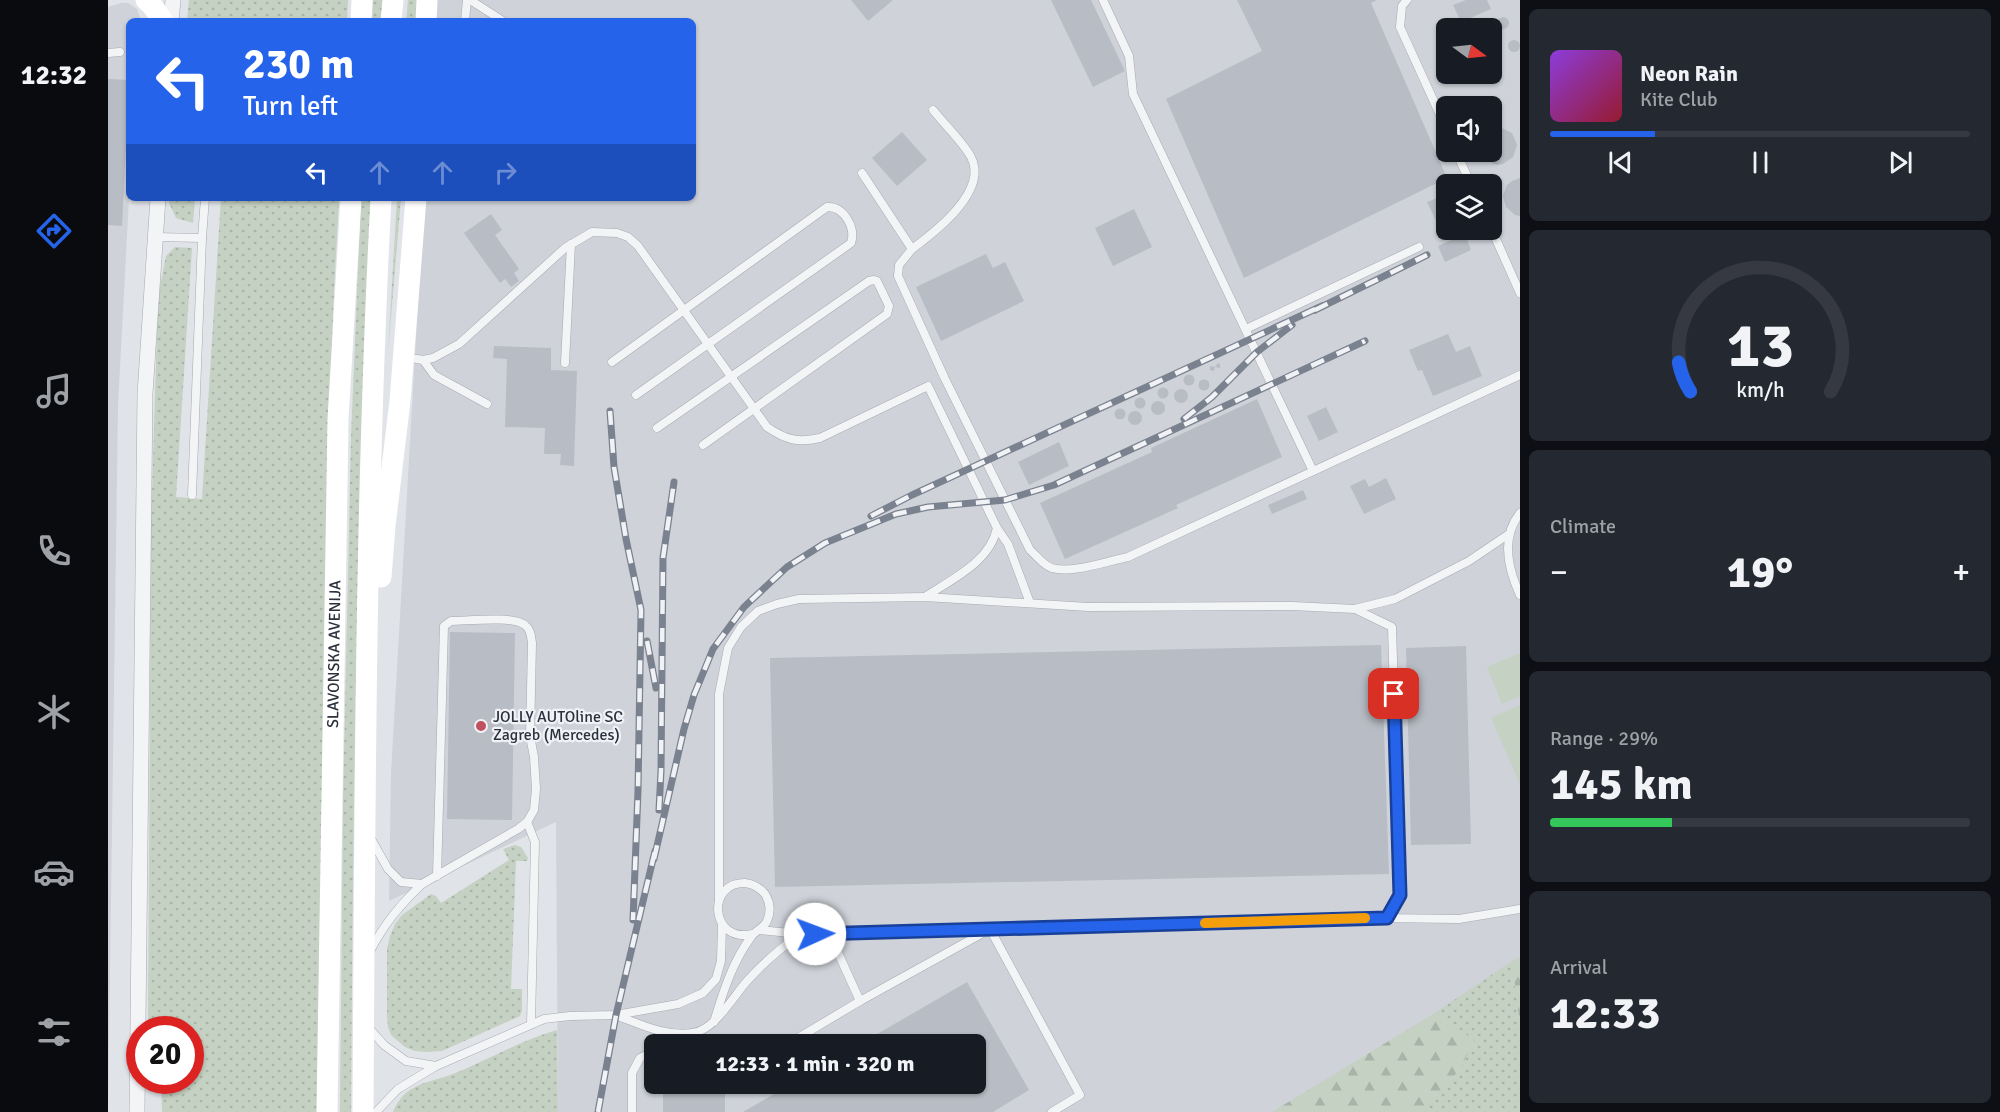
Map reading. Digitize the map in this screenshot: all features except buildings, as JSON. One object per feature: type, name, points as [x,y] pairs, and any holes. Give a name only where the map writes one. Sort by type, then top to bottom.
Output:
[{"type":"main road","points":[[146,0],[161,18]]},
{"type":"main road","points":[[361,18],[362,0]]},
{"type":"main road","points":[[391,18],[393,0]]},
{"type":"main road","points":[[426,18],[427,0]]},
{"type":"main road","name":"SLAVONSKA AVENIJA","points":[[327,1112],[338,418],[351,201]]},
{"type":"main road","name":"SLAVONSKA AVENIJA","points":[[363,1112],[363,826],[366,659],[370,456],[381,201]]},
{"type":"main road","points":[[366,659],[381,599],[382,556],[395,447],[413,358],[416,201]]},
{"type":"street","points":[[171,18],[173,0]]},
{"type":"street","points":[[137,1112],[145,394],[158,201]]},
{"type":"lane","points":[[465,18],[468,0],[498,18]]},
{"type":"lane","points":[[1103,0],[1129,56],[1133,94],[1313,471]]},
{"type":"lane","points":[[1407,0],[1402,6],[1400,27],[1436,106]]},
{"type":"lane","points":[[108,53],[120,52]]},
{"type":"lane","points":[[933,110],[972,158],[974,170],[971,188],[958,210],[940,228],[912,249],[899,265],[898,276],[945,379],[1030,550],[1049,568],[1079,567],[1128,557],[1520,375]]},
{"type":"lane","points":[[862,172],[912,249]]},
{"type":"lane","points":[[192,495],[205,201]]},
{"type":"lane","points":[[612,362],[827,207],[838,208],[844,213],[853,232],[851,243],[636,394]]},
{"type":"lane","points":[[413,358],[433,358],[459,344],[571,244],[592,232],[617,233],[628,237],[638,246],[768,427],[780,435],[805,441],[820,438],[928,386],[997,528],[1008,544],[1030,603]]},
{"type":"lane","points":[[155,237],[202,238]]},
{"type":"lane","points":[[1496,240],[1520,293]]},
{"type":"lane","points":[[565,363],[571,244]]},
{"type":"lane","points":[[1246,330],[1419,247]]},
{"type":"lane","points":[[657,428],[869,281],[877,281],[889,306],[887,315],[703,445]]},
{"type":"lane","points":[[413,358],[434,375],[487,404]]},
{"type":"lane","points":[[1520,513],[1509,534],[1508,555],[1520,595]]},
{"type":"lane","points":[[925,597],[979,559],[994,541],[997,528]]},
{"type":"lane","points":[[719,899],[729,887],[747,883],[761,889],[770,905],[770,914],[760,930],[753,934],[737,935],[729,932],[722,925],[717,908],[719,899],[718,694],[728,648],[741,627],[758,611],[799,598],[925,597],[1088,607],[1292,606],[1355,609],[1395,599],[1469,561],[1509,534]]},
{"type":"lane","points":[[1355,609],[1392,627],[1400,895],[1387,918]]},
{"type":"lane","points":[[363,963],[384,925],[401,903],[422,884],[437,876],[527,822],[534,810],[536,789],[530,736],[532,643],[530,630],[524,624],[510,620],[451,621],[444,626],[437,876]]},
{"type":"lane","points":[[527,822],[535,842],[531,1024]]},
{"type":"lane","points":[[363,826],[388,869],[401,882],[422,884]]},
{"type":"lane","points":[[760,930],[800,934],[1387,918],[1459,919],[1520,909]]},
{"type":"lane","points":[[376,1112],[398,1089],[436,1066],[544,1019],[616,1015],[678,1004],[703,993],[716,979],[721,961],[722,925]]},
{"type":"lane","points":[[804,1034],[860,1000],[990,929]]},
{"type":"lane","points":[[990,929],[1080,1095],[1052,1112]]},
{"type":"lane","points":[[829,933],[860,1000]]},
{"type":"lane","points":[[714,1022],[735,964],[753,934]]},
{"type":"lane","points":[[616,1015],[660,1032],[695,1033],[714,1022],[747,980],[774,954],[800,934]]},
{"type":"lane","points":[[363,1022],[384,1045],[406,1061],[436,1066]]},
{"type":"lane","points":[[632,1112],[632,1073],[640,1058],[644,1056]]},
{"type":"shaded area","points":[[436,0],[1520,0],[1520,1112],[558,1112],[556,822],[389,901],[391,773],[424,201],[696,201],[696,18],[435,18]]},
{"type":"shaded area","points":[[128,3],[137,9],[140,18],[126,18],[126,201],[129,201],[118,405],[108,1112],[108,7]]},
{"type":"green space","points":[[189,0],[348,0],[347,18],[187,18]]},
{"type":"green space","points":[[373,0],[384,0],[382,18],[372,18]]},
{"type":"green space","points":[[408,0],[418,0],[416,18],[406,18]]},
{"type":"green space","points":[[169,201],[195,201],[193,223],[176,218]]},
{"type":"green space","points":[[221,201],[339,201],[333,312],[317,1112],[162,1112],[161,1094],[204,1094],[204,1016],[148,1016],[151,525],[158,297],[166,256],[175,247],[192,248],[176,497],[202,499]]},
{"type":"green space","points":[[361,201],[371,201],[362,426],[357,655],[351,1112],[340,1112],[343,801],[351,437]]},
{"type":"green space","points":[[397,201],[401,201],[388,353]]},
{"type":"green space","points":[[1520,653],[1520,696],[1502,704],[1487,667]]},
{"type":"green space","points":[[1520,705],[1520,784],[1491,718]]},
{"type":"green space","points":[[515,845],[521,847],[528,858],[527,861],[516,861],[511,989],[522,989],[520,1016],[442,1051],[415,1051],[405,1047],[391,1035],[387,1016],[387,949],[395,924],[402,915],[431,894],[436,896],[441,903],[509,860],[503,849]]},
{"type":"green space","points":[[1520,957],[1520,1025],[1512,961]]},
{"type":"green space","points":[[1512,961],[1520,1025],[1520,1112],[1422,1112],[1460,1069],[1474,1041],[1438,1011]]},
{"type":"green space","points":[[1438,1011],[1474,1041],[1460,1069],[1422,1112],[1272,1112]]},
{"type":"green space","points":[[557,1030],[558,1112],[393,1112],[402,1097],[415,1087],[453,1074],[530,1039]]},
{"type":"railway","points":[[1315,310],[1427,255]]},
{"type":"railway","points":[[871,516],[1322,306]]},
{"type":"railway","points":[[1184,419],[1212,397],[1257,352],[1292,325]]},
{"type":"railway","points":[[654,859],[684,729],[694,695],[713,649],[744,607],[787,567],[825,543],[896,514],[928,507],[1005,500],[1054,485],[1365,341]]},
{"type":"railway","points":[[610,411],[614,467],[641,610],[633,920]]},
{"type":"railway","points":[[659,810],[663,558],[674,482]]},
{"type":"railway","points":[[647,641],[656,688]]},
{"type":"railway","points":[[598,1112],[616,1015],[655,851]]},
{"type":"slow traffic","points":[[1205,923],[1365,918]]},
{"type":"place","name":"JOLLY AUTOline SC Zagreb (Mercedes)","points":[[481,726]]},
{"type":"route","points":[[815,934],[1387,918],[1400,895],[1394,694]]}]
